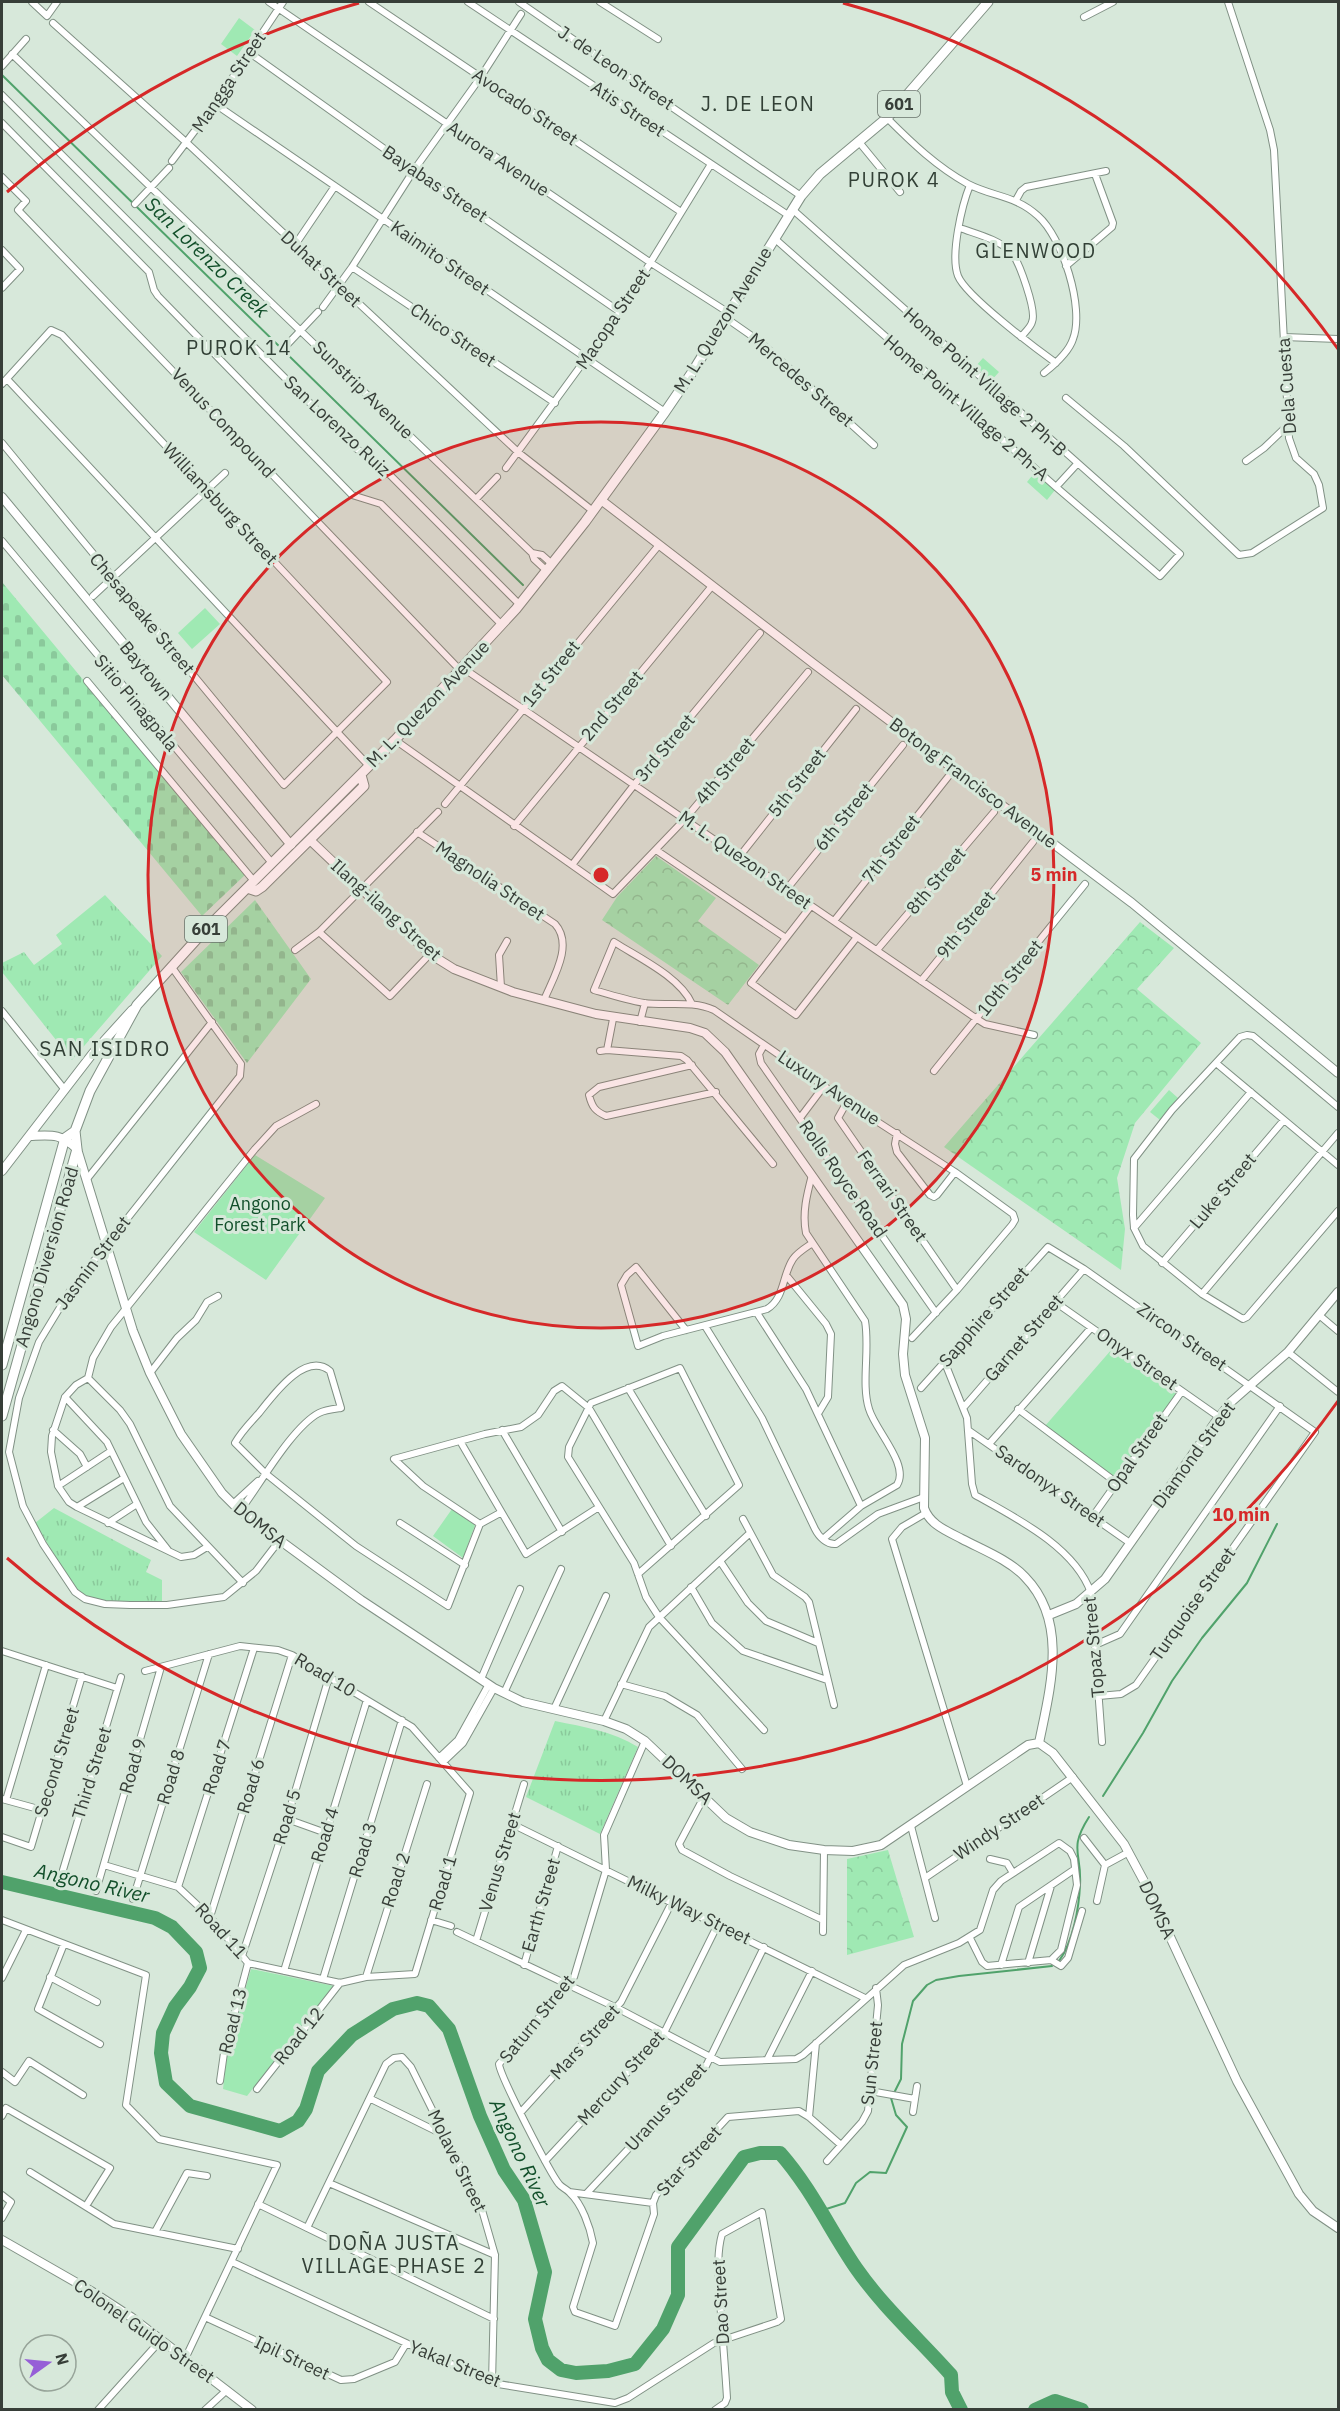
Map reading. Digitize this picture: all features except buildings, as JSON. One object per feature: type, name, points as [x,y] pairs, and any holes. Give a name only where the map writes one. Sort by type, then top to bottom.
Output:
[{"type":"main road","name":"601","points":[[801,196],[820,174],[886,118],[988,2]]},
{"type":"main road","name":"M. L. Quezon Avenue","points":[[136,1005],[171,966],[395,740],[520,605],[593,511],[665,412],[801,196]]},
{"type":"main road","points":[[251,885],[256,891],[262,887],[310,840],[364,786],[361,775]]},
{"type":"main road","name":"Angono Diversion Road","points":[[2,1416],[77,1149],[75,1131],[95,1079],[136,1005]]},
{"type":"main road","name":"Angono Diversion Road","points":[[2,1365],[65,1138],[75,1131]]},
{"type":"main road","points":[[39,1231],[52,1235]]},
{"type":"street","points":[[32,2],[47,16],[57,2]]},
{"type":"street","name":"Aurora Avenue","points":[[268,2],[728,315]]},
{"type":"street","name":"Mangga Street","points":[[172,161],[215,104],[283,2]]},
{"type":"street","name":"Avocado Street","points":[[369,2],[681,212]]},
{"type":"street","name":"Atis Street","points":[[468,2],[711,164],[790,212]]},
{"type":"street","name":"J. de Leon Street","points":[[519,2],[529,4],[801,196]]},
{"type":"street","points":[[600,2],[658,39]]},
{"type":"street","points":[[1084,17],[1113,2]]},
{"type":"street","name":"Dela Cuesta","points":[[1066,398],[1124,446],[1239,555],[1252,553],[1323,508],[1319,485],[1314,474],[1296,458],[1289,438],[1274,150],[1270,130],[1228,2]]},
{"type":"street","points":[[284,348],[339,286],[382,218],[480,78],[521,14]]},
{"type":"street","name":"Duhat Street","points":[[53,22],[187,143],[519,453],[593,511]]},
{"type":"street","points":[[2,66],[26,39]]},
{"type":"street","name":"Bayabas Street","points":[[250,53],[414,171],[620,312]]},
{"type":"street","name":"Sunstrip Avenue","points":[[12,54],[532,552],[542,555],[550,568]]},
{"type":"street","name":"San Lorenzo Ruiz","points":[[2,95],[353,447],[384,469],[520,605]]},
{"type":"street","name":"Kaimito Street","points":[[215,104],[665,412]]},
{"type":"street","points":[[886,118],[918,149],[970,184],[1016,200],[1050,227],[1066,266],[1075,304],[1076,326],[1073,340],[1056,363],[1044,373]]},
{"type":"street","points":[[2,123],[149,272],[158,296],[352,495],[381,504],[502,625]]},
{"type":"street","points":[[859,142],[900,192]]},
{"type":"street","name":"Macopa Street","points":[[506,468],[620,312],[711,164]]},
{"type":"street","points":[[135,204],[168,168]]},
{"type":"street","points":[[1016,200],[1021,190],[1026,188],[1106,171]]},
{"type":"street","points":[[1066,266],[1112,227],[1113,223],[1095,174]]},
{"type":"street","name":"Venus Compound","points":[[2,177],[26,201],[18,210],[462,669]]},
{"type":"street","points":[[970,184],[962,205],[955,250],[958,278],[1021,337],[1056,363]]},
{"type":"street","points":[[295,245],[335,186]]},
{"type":"street","name":"Home Point Village 2 Ph-B","points":[[790,212],[1180,554],[1160,576]]},
{"type":"street","points":[[960,228],[1005,247],[1018,262],[1033,313],[1032,323],[1021,337]]},
{"type":"street","name":"Home Point Village 2 Ph-A","points":[[774,238],[1056,488],[1160,576]]},
{"type":"street","points":[[2,250],[20,269],[2,288]]},
{"type":"street","name":"Chico Street","points":[[352,267],[555,403]]},
{"type":"street","name":"Mercedes Street","points":[[728,315],[759,340],[874,445]]},
{"type":"street","name":"Williamsburg Street","points":[[4,381],[51,330],[63,335],[387,682],[337,732]]},
{"type":"street","points":[[1284,338],[1338,339]]},
{"type":"street","points":[[4,381],[369,766]]},
{"type":"street","points":[[1246,461],[1287,426]]},
{"type":"street","name":"Chesapeake Street","points":[[2,443],[284,784],[337,732]]},
{"type":"street","points":[[1056,488],[1077,464]]},
{"type":"street","points":[[93,596],[225,473]]},
{"type":"street","points":[[476,499],[497,477]]},
{"type":"street","name":"Baytown","points":[[2,497],[291,845]]},
{"type":"street","name":"Botong Francisco Avenue","points":[[601,500],[1132,903],[1338,1073]]},
{"type":"street","name":"Sitio Pinagpala","points":[[2,541],[272,863]]},
{"type":"street","name":"1st Street","points":[[445,804],[659,545]]},
{"type":"street","name":"2nd Street","points":[[514,826],[712,586]]},
{"type":"street","name":"3rd Street","points":[[572,865],[634,785],[760,633]]},
{"type":"street","name":"M. L. Quezon Street","points":[[462,669],[977,1019],[985,1024],[1034,1035]]},
{"type":"street","name":"4th Street","points":[[572,865],[613,894],[685,819],[808,672]]},
{"type":"street","points":[[87,681],[251,885]]},
{"type":"street","name":"5th Street","points":[[739,857],[856,709]]},
{"type":"street","points":[[395,740],[572,865]]},
{"type":"street","name":"6th Street","points":[[786,890],[903,745]]},
{"type":"street","name":"7th Street","points":[[834,921],[948,777]]},
{"type":"street","points":[[295,950],[319,932],[438,812]]},
{"type":"street","name":"8th Street","points":[[877,950],[994,812]]},
{"type":"street","name":"Magnolia Street","points":[[417,832],[555,924],[560,930],[563,948],[544,1000]]},
{"type":"street","name":"Ilang-ilang Street","points":[[310,840],[430,954],[454,969],[544,1000],[613,1019],[690,1029],[705,1033],[717,1042],[903,1305],[906,1319],[903,1354],[905,1375],[925,1437],[926,1514]]},
{"type":"street","name":"9th Street","points":[[921,981],[1033,842]]},
{"type":"street","points":[[656,850],[786,938]]},
{"type":"street","name":"10th Street","points":[[934,1071],[1085,884]]},
{"type":"street","points":[[811,906],[752,983],[796,1015],[858,937]]},
{"type":"street","points":[[319,932],[390,996],[430,954]]},
{"type":"street","points":[[501,987],[499,956],[507,941]]},
{"type":"street","name":"Luxury Avenue","points":[[692,1004],[687,994],[676,982],[614,942],[594,990],[610,996],[645,1003],[692,1004],[714,1010],[847,1102],[954,1172],[1012,1214],[1015,1220],[957,1290]]},
{"type":"street","points":[[87,1179],[212,1022],[171,966]]},
{"type":"street","points":[[640,1022],[645,1003]]},
{"type":"street","name":"M. L. Quezon Avenue","points":[[2,1171],[93,1053],[136,1005]]},
{"type":"street","points":[[2,1011],[65,1090]]},
{"type":"street","points":[[613,1019],[603,1050],[681,1056],[716,1092],[773,1164]]},
{"type":"street","name":"Jasmin Street","points":[[212,1022],[241,1064],[240,1076],[70,1291],[39,1342],[19,1398],[9,1452],[23,1506],[63,1576],[75,1592],[85,1599],[105,1604],[167,1605],[224,1597],[256,1571],[279,1541]]},
{"type":"street","points":[[1338,1107],[1253,1036],[1240,1037],[1172,1110],[1134,1159],[1134,1228],[1143,1246],[1162,1263],[1202,1294],[1243,1319],[1338,1212]]},
{"type":"street","name":"Rolls Royce Road","points":[[764,1045],[759,1059],[936,1313]]},
{"type":"street","points":[[1216,1063],[1338,1165]]},
{"type":"street","points":[[692,1065],[599,1087],[589,1095],[592,1106],[596,1112],[606,1116],[716,1092]]},
{"type":"street","points":[[800,1118],[824,1086]]},
{"type":"street","points":[[1134,1228],[1251,1092]]},
{"type":"street","name":"Ferrari Street","points":[[847,1102],[838,1115],[840,1121],[957,1290]]},
{"type":"street","points":[[207,1547],[188,1557],[181,1557],[69,1502],[58,1486],[50,1444],[53,1430],[65,1397],[76,1384],[88,1378],[93,1358],[105,1338],[255,1149],[276,1126],[316,1104]]},
{"type":"street","name":"Luke Street","points":[[1162,1263],[1284,1120]]},
{"type":"street","points":[[897,1133],[895,1144],[897,1152],[930,1195],[934,1197],[937,1195],[954,1172]]},
{"type":"street","points":[[1202,1294],[1338,1133]]},
{"type":"street","points":[[30,1136],[48,1135],[65,1138]]},
{"type":"street","name":"DOMSA","points":[[65,1138],[77,1149],[133,1331],[150,1373],[181,1434],[211,1478],[237,1507],[279,1541],[361,1600],[488,1684],[523,1702],[604,1721],[627,1729],[645,1741],[726,1818],[750,1832],[789,1845],[824,1850],[853,1851],[881,1845],[1028,1745],[1039,1743],[1053,1753],[1129,1852],[1237,2081],[1266,2135],[1307,2204],[1338,2228]]},
{"type":"street","points":[[812,1175],[803,1222],[811,1244],[865,1321],[868,1337],[867,1397],[869,1409],[896,1458],[900,1471],[897,1485],[861,1506],[823,1539]]},
{"type":"street","points":[[686,1330],[636,1267],[627,1275],[621,1285],[638,1346],[686,1330],[757,1313],[775,1302],[793,1259],[811,1244]]},
{"type":"street","name":"Zircon Street","points":[[1048,1247],[1084,1269],[1315,1432]]},
{"type":"street","name":"Sapphire Street","points":[[921,1388],[1048,1247]]},
{"type":"street","name":"Garnet Street","points":[[964,1407],[1084,1269]]},
{"type":"street","points":[[786,1275],[826,1324],[831,1334],[828,1397],[819,1412]]},
{"type":"street","points":[[912,1338],[957,1290]]},
{"type":"street","name":"Diamond Street","points":[[1049,1615],[1076,1604],[1105,1579],[1219,1417],[1288,1352],[1338,1292]]},
{"type":"street","points":[[150,1373],[177,1338],[199,1315],[207,1302],[218,1296]]},
{"type":"street","name":"Onyx Street","points":[[1055,1302],[1219,1417]]},
{"type":"street","points":[[757,1313],[819,1412],[861,1506]]},
{"type":"street","points":[[1319,1315],[1338,1331]]},
{"type":"street","points":[[705,1326],[762,1418],[815,1529],[823,1539],[832,1545],[836,1544],[878,1514],[924,1497]]},
{"type":"street","points":[[989,1443],[1091,1328]]},
{"type":"street","points":[[1288,1352],[1338,1392]]},
{"type":"street","name":"Topaz Street","points":[[945,1363],[964,1407],[975,1495],[1033,1528],[1085,1577],[1090,1593],[1102,1742]]},
{"type":"street","points":[[237,1507],[253,1494],[265,1473],[309,1420],[322,1412],[341,1408],[334,1381],[326,1367],[306,1368],[292,1375],[237,1439],[235,1443],[265,1473],[356,1546],[448,1606],[480,1524],[500,1513]]},
{"type":"street","points":[[638,1575],[739,1485],[680,1368],[591,1403],[569,1447],[568,1457],[634,1563],[638,1575],[646,1597],[659,1617],[764,1730]]},
{"type":"street","points":[[88,1378],[120,1410],[130,1424],[170,1506],[243,1583]]},
{"type":"street","points":[[480,1524],[423,1486],[394,1460],[460,1440],[521,1427],[538,1416],[554,1391],[562,1386],[589,1408],[671,1546]]},
{"type":"street","points":[[628,1388],[705,1516]]},
{"type":"street","name":"Opal Street","points":[[1093,1516],[1182,1391]]},
{"type":"street","points":[[65,1397],[101,1433],[146,1522],[170,1553]]},
{"type":"street","points":[[1095,1645],[1120,1634],[1280,1406]]},
{"type":"street","points":[[1018,1409],[1117,1483]]},
{"type":"street","points":[[53,1430],[80,1454],[87,1467]]},
{"type":"street","points":[[502,1430],[562,1532]]},
{"type":"street","name":"Sardonyx Street","points":[[968,1430],[1130,1543]]},
{"type":"street","name":"Turquoise Street","points":[[1099,1696],[1121,1695],[1136,1685],[1315,1432]]},
{"type":"street","points":[[460,1440],[500,1513],[526,1554],[599,1507]]},
{"type":"street","points":[[58,1486],[111,1451]]},
{"type":"street","points":[[77,1507],[124,1478]]},
{"type":"street","points":[[108,1522],[136,1504]]},
{"type":"street","points":[[967,1786],[892,1539],[902,1527],[926,1514],[935,1525],[1011,1565],[1025,1577],[1041,1598],[1049,1615],[1051,1629],[1051,1680],[1039,1743]]},
{"type":"street","points":[[743,1519],[773,1575],[809,1602],[834,1705]]},
{"type":"street","points":[[400,1523],[465,1565]]},
{"type":"street","points":[[604,1721],[649,1627],[750,1533]]},
{"type":"street","points":[[720,1561],[748,1603],[766,1621],[818,1643]]},
{"type":"street","points":[[504,1693],[561,1569]]},
{"type":"street","points":[[691,1587],[712,1623],[743,1651],[827,1680]]},
{"type":"street","points":[[441,1760],[463,1743],[488,1684],[520,1589]]},
{"type":"street","points":[[554,1709],[606,1596]]},
{"type":"street","name":"Road 10","points":[[145,1671],[240,1646],[278,1650],[292,1655],[412,1727],[470,1793]]},
{"type":"street","name":"Road 7","points":[[178,1887],[254,1647]]},
{"type":"street","points":[[2,1651],[117,1688]]},
{"type":"street","name":"Road 8","points":[[133,1899],[209,1654]]},
{"type":"street","name":"Road 6","points":[[210,1917],[292,1655]]},
{"type":"street","points":[[42,1810],[4,1800],[46,1665]]},
{"type":"street","name":"Road 9","points":[[96,1891],[161,1667]]},
{"type":"street","name":"Second Street","points":[[2,1837],[31,1847],[82,1677]]},
{"type":"street","name":"Third Street","points":[[63,1870],[121,1677]]},
{"type":"street","name":"Road 5","points":[[242,1956],[329,1677]]},
{"type":"street","points":[[621,1684],[665,1696],[697,1715],[742,1769]]},
{"type":"street","name":"Road 4","points":[[284,1971],[367,1700]]},
{"type":"street","name":"Road 3","points":[[323,1979],[402,1720]]},
{"type":"street","name":"Saturn Street","points":[[615,2326],[580,2315],[573,2307],[593,2243],[591,2234],[579,2205],[559,2184],[545,2161],[499,2064],[568,1986],[577,1967],[606,1870],[604,1835],[645,1741]]},
{"type":"street","name":"Windy Street","points":[[925,1878],[1073,1777]]},
{"type":"street","name":"Road 2","points":[[366,1977],[426,1784]]},
{"type":"street","name":"Venus Street","points":[[476,1941],[524,1784]]},
{"type":"street","name":"Road 1","points":[[415,1974],[470,1793]]},
{"type":"street","points":[[704,1797],[680,1844],[682,1850],[730,1876],[823,1920]]},
{"type":"street","points":[[286,1819],[326,1833]]},
{"type":"street","name":"Milky Way Street","points":[[512,1824],[865,1998]]},
{"type":"street","points":[[910,1826],[935,1918]]},
{"type":"street","points":[[1084,1838],[1105,1865]]},
{"type":"street","points":[[457,1932],[617,2008],[720,2062],[796,2059],[904,1965],[970,1938],[980,1930],[993,1890],[1001,1881],[1059,1843],[1070,1851],[1077,1884],[1061,1950],[1051,1960]]},
{"type":"street","name":"Earth Street","points":[[524,1965],[558,1846]]},
{"type":"street","points":[[823,1932],[824,1850]]},
{"type":"street","points":[[1096,1901],[1105,1865],[1129,1852]]},
{"type":"street","points":[[990,1860],[1007,1863],[1013,1873]]},
{"type":"street","name":"Road 11","points":[[104,1865],[178,1887],[210,1917],[248,1963],[340,1983],[366,1977],[415,1974]]},
{"type":"street","points":[[1000,1965],[1019,1907],[1075,1869]]},
{"type":"street","points":[[1028,1962],[1051,1885]]},
{"type":"street","name":"Mars Street","points":[[521,2112],[617,2008],[672,1902]]},
{"type":"street","points":[[970,1938],[982,1962],[987,1966],[1051,1960],[1061,1965],[1068,1958],[1082,1911]]},
{"type":"street","points":[[2,1920],[146,1975],[126,2105],[159,2139],[277,2165],[185,2359]]},
{"type":"street","points":[[431,1920],[451,1926]]},
{"type":"street","name":"Mercury Street","points":[[545,2161],[664,2033],[718,1924]]},
{"type":"street","points":[[2,1978],[26,1930]]},
{"type":"street","points":[[64,1944],[38,2009],[100,2044]]},
{"type":"street","name":"Uranus Street","points":[[586,2194],[706,2066],[764,1947]]},
{"type":"street","name":"Road 13","points":[[220,2080],[224,2053],[248,1963]]},
{"type":"street","points":[[767,2060],[812,1971]]},
{"type":"street","points":[[50,1977],[97,2002]]},
{"type":"street","name":"Road 12","points":[[256,2089],[340,1983]]},
{"type":"street","name":"Sun Street","points":[[827,2161],[862,2122],[868,2111],[878,2005],[876,1988]]},
{"type":"street","points":[[816,2043],[809,2117],[841,2145]]},
{"type":"street","name":"Molave Street","points":[[371,2099],[386,2064],[398,2057],[406,2061],[482,2210],[495,2255],[492,2383]]},
{"type":"street","points":[[2,2072],[15,2082],[29,2061],[83,2095]]},
{"type":"street","points":[[913,2112],[917,2086]]},
{"type":"street","points":[[870,2091],[915,2099]]},
{"type":"street","points":[[307,2228],[371,2099],[445,2135]]},
{"type":"street","points":[[2,2115],[6,2108],[110,2168],[86,2206]]},
{"type":"street","name":"Star Street","points":[[615,2326],[654,2214],[653,2203],[656,2195],[728,2117],[799,2111],[809,2117]]},
{"type":"street","points":[[30,2172],[114,2224],[238,2248]]},
{"type":"street","points":[[155,2232],[187,2173],[207,2176]]},
{"type":"street","points":[[329,2183],[495,2255]]},
{"type":"street","points":[[569,2192],[653,2203]]},
{"type":"street","points":[[2,2195],[11,2202],[2,2218]]},
{"type":"street","points":[[258,2204],[494,2319]]},
{"type":"street","name":"Yakal Street","points":[[231,2262],[492,2383],[615,2403],[628,2398],[723,2339],[781,2319],[762,2212]]},
{"type":"street","name":"Dao Street","points":[[715,2409],[725,2403],[727,2398],[718,2268],[719,2245],[722,2234],[762,2212]]},
{"type":"street","name":"Colonel Guido Street","points":[[2,2240],[91,2291],[161,2340],[252,2409]]},
{"type":"street","name":"Ipil Street","points":[[205,2317],[341,2380],[354,2379],[395,2362],[406,2344]]},
{"type":"street","points":[[98,2409],[161,2340]]},
{"type":"street","points":[[206,2409],[226,2390]]},
{"type":"green space","points":[[239,18],[255,30],[237,56],[221,44]]},
{"type":"green space","points":[[983,358],[999,372],[991,381],[975,367]]},
{"type":"green space","points":[[1035,472],[1055,490],[1047,500],[1027,482]]},
{"type":"green space","points":[[2,582],[245,875],[202,916],[2,675]]},
{"type":"green space","points":[[205,608],[220,624],[192,649],[178,633]]},
{"type":"green space","points":[[656,856],[716,898],[698,921],[759,965],[728,1005],[602,920],[617,897]]},
{"type":"green space","points":[[105,895],[162,956],[72,1060],[2,972],[2,963],[24,952],[34,965],[62,944],[56,935]]},
{"type":"green space","points":[[255,900],[311,979],[247,1063],[181,972]]},
{"type":"green space","points":[[1140,922],[1174,948],[1137,989],[1201,1043],[1135,1123],[1117,1178],[1125,1229],[1121,1270],[944,1147]]},
{"type":"green space","points":[[1169,1090],[1178,1098],[1160,1120],[1150,1112]]},
{"type":"green space","name":"Angono Forest Park","points":[[255,1155],[325,1198],[266,1280],[194,1232]]},
{"type":"green space","points":[[1112,1349],[1176,1394],[1117,1479],[1045,1426]]},
{"type":"green space","points":[[54,1508],[151,1560],[146,1572],[162,1580],[162,1602],[106,1601],[95,1599],[76,1590],[35,1523]]},
{"type":"green space","points":[[452,1509],[475,1525],[463,1558],[433,1536]]},
{"type":"green space","points":[[555,1721],[608,1733],[638,1747],[600,1834],[526,1797]]},
{"type":"green space","points":[[888,1850],[914,1937],[847,1955],[847,1859]]},
{"type":"green space","points":[[251,1969],[334,1986],[247,2096],[223,2089],[227,2054]]},
{"type":"waterway","name":"San Lorenzo Creek","points":[[2,75],[523,585]]},
{"type":"waterway","points":[[1103,1796],[1143,1733],[1172,1681],[1202,1638],[1247,1583],[1277,1524]]},
{"type":"waterway","points":[[1059,1961],[1072,1935],[1077,1914],[1080,1885],[1077,1844],[1089,1817]]},
{"type":"waterway","name":"Angono River","points":[[2,1882],[155,1918],[172,1927],[196,1952],[200,1968],[190,1987],[175,2007],[163,2033],[161,2053],[166,2083],[190,2106],[280,2131],[298,2121],[306,2109],[318,2071],[352,2035],[393,2009],[417,2003],[429,2006],[449,2029],[480,2116],[504,2170],[524,2200],[545,2272],[535,2319],[542,2348],[548,2360],[561,2370],[576,2373],[608,2371],[635,2364],[663,2329],[678,2295],[678,2247],[744,2157],[760,2153],[780,2153],[801,2180],[856,2268],[890,2310],[951,2375],[952,2392],[961,2410]]},
{"type":"waterway","points":[[894,2093],[901,2079],[902,2044],[913,2001],[927,1985],[936,1980],[959,1976],[1052,1966]]},
{"type":"waterway","points":[[820,2211],[845,2203],[856,2183],[870,2172],[886,2173],[907,2127],[896,2115],[891,2098]]},
{"type":"waterway","name":"Angono River","points":[[1035,2410],[1055,2401],[1082,2410]]},
{"type":"district","name":"J. DE LEON","points":[[758,104]]},
{"type":"district","name":"PUROK 4","points":[[894,180]]},
{"type":"district","name":"GLENWOOD","points":[[1036,251]]},
{"type":"district","name":"PUROK 14","points":[[239,348]]},
{"type":"district","name":"SAN ISIDRO","points":[[105,1049]]},
{"type":"district","name":"DOÑA JUSTA VILLAGE PHASE 2","points":[[394,2254]]}]
